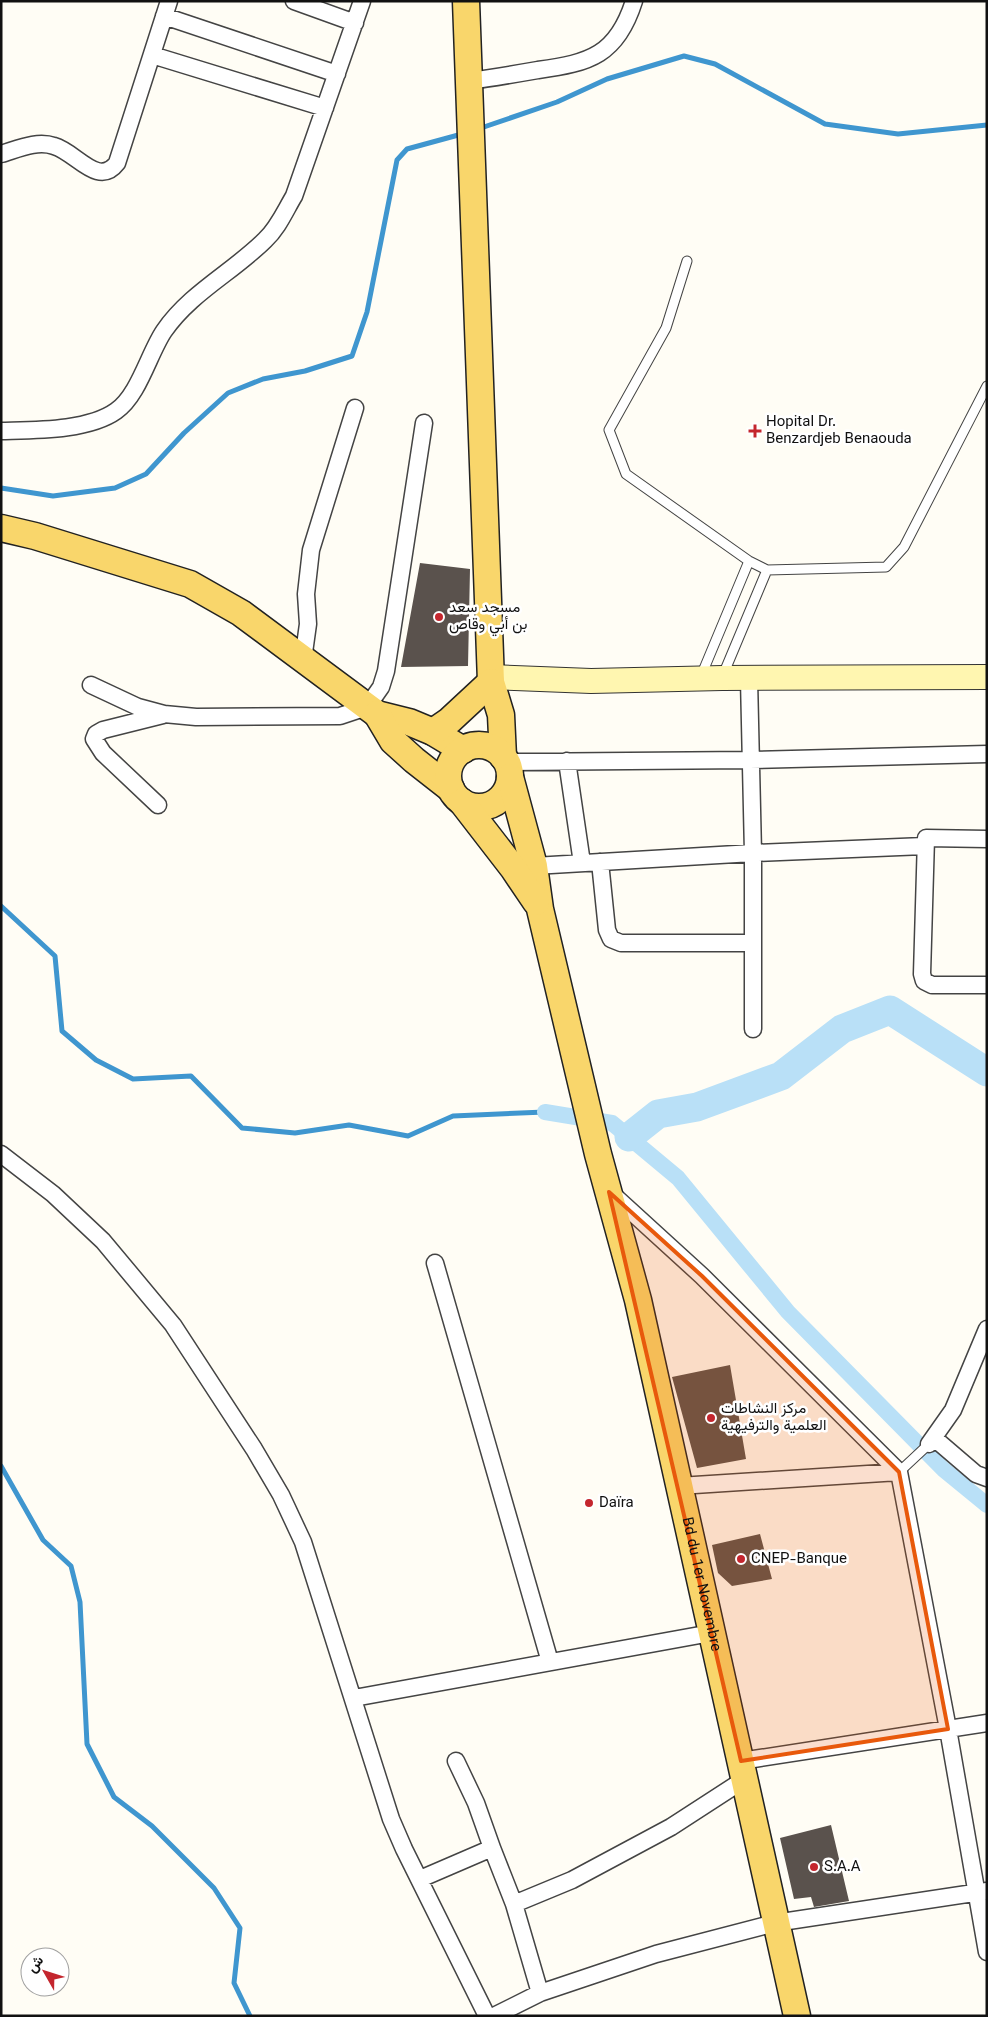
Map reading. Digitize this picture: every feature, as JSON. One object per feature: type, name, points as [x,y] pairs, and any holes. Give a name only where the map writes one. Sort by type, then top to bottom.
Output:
[{"type":"main road","points":[[1,528],[35,536],[190,584],[241,613],[372,711],[393,740],[456,796],[470,806],[489,806],[504,794],[506,765],[501,715],[491,679],[466,1]]},
{"type":"main road","points":[[433,732],[450,721],[491,679]]},
{"type":"main road","points":[[464,749],[472,708],[491,679]]},
{"type":"main road","points":[[372,711],[409,722],[433,732],[464,749]]},
{"type":"main road","points":[[485,746],[495,750],[506,765],[534,866],[540,909],[514,868],[456,796],[448,775],[451,763],[464,749],[485,746]]},
{"type":"main road","name":"Bd du 1er Novembre","points":[[540,909],[598,1154],[638,1300],[797,2016]]},
{"type":"street","points":[[294,1],[355,23]]},
{"type":"street","points":[[1,431],[84,425],[116,411],[134,390],[164,331],[188,303],[266,240],[278,224],[294,196],[362,1]]},
{"type":"street","points":[[470,92],[574,65],[596,56],[616,39],[628,21],[634,1]]},
{"type":"street","points":[[1,154],[41,144],[54,146],[102,173],[111,171],[117,163],[167,9],[337,74]]},
{"type":"street","points":[[152,55],[325,108]]},
{"type":"street","points":[[303,660],[308,624],[306,594],[311,550],[355,408]]},
{"type":"street","points":[[91,685],[138,707],[164,714],[196,716],[340,716],[372,711],[386,671],[424,423]]},
{"type":"street","points":[[491,679],[591,681],[711,678],[987,678]]},
{"type":"street","points":[[749,679],[753,853],[753,1029]]},
{"type":"street","points":[[158,805],[103,753],[94,739],[96,734],[103,730],[164,714]]},
{"type":"street","points":[[506,765],[567,761],[750,760],[987,754]]},
{"type":"street","points":[[567,761],[582,863]]},
{"type":"street","points":[[987,839],[926,838],[924,846],[922,974],[924,981],[932,985],[987,985]]},
{"type":"street","points":[[534,866],[753,853],[924,846]]},
{"type":"street","points":[[600,862],[607,930],[611,939],[621,944],[752,943]]},
{"type":"street","points":[[1,1154],[53,1194],[103,1241],[173,1325],[254,1449],[281,1495],[303,1542],[391,1819],[487,2016]]},
{"type":"street","points":[[609,1192],[702,1276],[900,1472],[948,1729],[982,1892],[987,1952]]},
{"type":"street","points":[[435,1263],[550,1662]]},
{"type":"street","points":[[987,1330],[956,1403],[931,1441],[976,1474],[987,1478]]},
{"type":"street","points":[[679,1486],[900,1472]]},
{"type":"street","points":[[354,1698],[711,1633]]},
{"type":"street","points":[[514,1904],[572,1880],[671,1827],[743,1770],[987,1723]]},
{"type":"street","points":[[456,1761],[476,1803],[514,1904],[540,1993]]},
{"type":"street","points":[[420,1879],[492,1848]]},
{"type":"street","points":[[494,2016],[540,1993],[656,1954],[776,1923],[982,1892]]},
{"type":"lane","points":[[687,260],[666,328],[609,430],[626,474],[749,561],[768,570],[886,567],[904,547],[987,386]]},
{"type":"lane","points":[[711,678],[749,561]]},
{"type":"lane","points":[[711,678],[768,570]]},
{"type":"lane","points":[[900,1472],[931,1441]]},
{"type":"highlighted area","points":[[609,1192],[702,1276],[899,1472],[948,1729],[741,1761]]},
{"type":"building","name":"مسجد سعد بن أبي وقاص","points":[[420,563],[470,569],[468,666],[401,667]]},
{"type":"building","name":"مركز النشاطات العلمية والترفيهية","points":[[730,1365],[746,1459],[697,1468],[672,1377]]},
{"type":"building","name":"CNEP-Banque","points":[[760,1534],[772,1579],[732,1586],[718,1573],[712,1545]]},
{"type":"building","name":"S.A.A","points":[[831,1825],[849,1901],[814,1907],[811,1897],[794,1899],[780,1838]]},
{"type":"waterway","points":[[478,129],[557,102],[607,79],[684,56],[715,64],[825,124],[898,134],[987,125]]},
{"type":"waterway","points":[[1,488],[53,496],[115,488],[146,474],[184,433],[228,393],[263,379],[305,371],[352,356],[367,312],[397,160],[407,149],[462,134]]},
{"type":"waterway","points":[[1,906],[55,956],[62,1031],[96,1060],[133,1079],[191,1076],[242,1128],[295,1133],[349,1125],[408,1136],[453,1116],[545,1112]]},
{"type":"waterway","points":[[629,1137],[658,1114],[697,1107],[781,1076],[842,1029],[890,1010],[987,1072]]},
{"type":"waterway","points":[[545,1112],[612,1123],[678,1178],[788,1312],[943,1469],[987,1505]]},
{"type":"waterway","points":[[1,1466],[43,1540],[71,1566],[80,1602],[87,1744],[114,1797],[152,1826],[214,1888],[240,1928],[234,1983],[250,2016]]},
{"type":"place","name":"Hopital Dr. Benzardjeb Benaouda","points":[[755,431]]},
{"type":"place","name":"مسجد سعد بن أبي وقاص","points":[[439,617]]},
{"type":"place","name":"مركز النشاطات العلمية والترفيهية","points":[[711,1418]]},
{"type":"place","name":"Daïra","points":[[589,1503]]},
{"type":"place","name":"CNEP-Banque","points":[[741,1559]]},
{"type":"place","name":"S.A.A","points":[[814,1867]]}]
